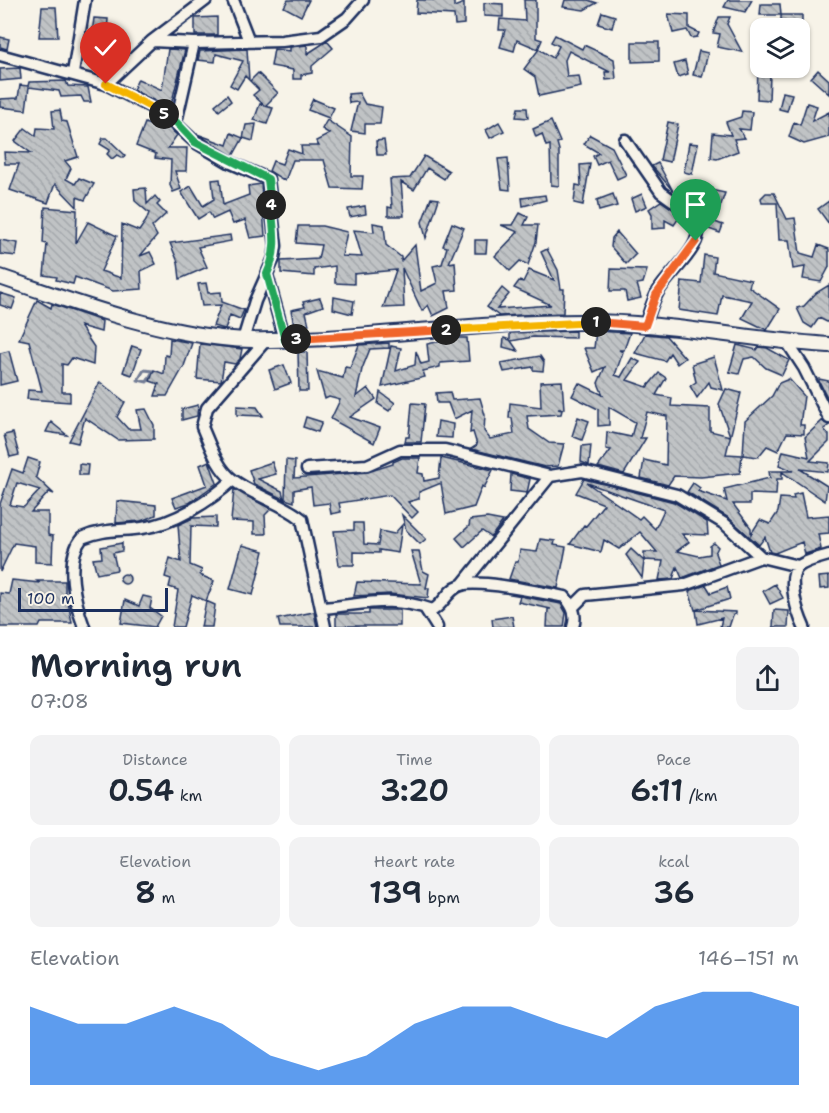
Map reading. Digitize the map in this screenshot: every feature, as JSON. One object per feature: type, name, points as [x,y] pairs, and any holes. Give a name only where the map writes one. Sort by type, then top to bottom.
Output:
[{"type":"main road","points":[[0,277],[152,323],[201,335],[243,340],[285,340],[580,322],[645,326],[829,345]]},
{"type":"street","points":[[73,73],[85,0]]},
{"type":"street","points":[[106,84],[152,41],[206,0]]},
{"type":"street","points":[[232,0],[249,41]]},
{"type":"street","points":[[152,41],[194,43],[321,36],[347,18],[363,0]]},
{"type":"street","points":[[176,122],[194,43]]},
{"type":"street","points":[[0,55],[73,73],[106,84],[176,122],[195,142],[268,179],[276,246],[274,258],[243,340]]},
{"type":"street","points":[[625,140],[661,192],[696,217],[698,222],[696,241],[656,295],[645,326]]},
{"type":"street","points":[[267,274],[285,340]]},
{"type":"street","points":[[266,340],[232,376],[203,416],[202,427],[223,470],[233,480],[292,510],[302,519],[323,608],[325,627]]},
{"type":"street","points":[[787,342],[804,368],[829,418]]},
{"type":"street","points":[[307,469],[367,465],[400,450],[445,450],[550,476],[582,471],[677,495],[725,524],[761,557],[798,566],[829,555]]},
{"type":"street","points":[[323,608],[387,600],[433,610],[440,606],[450,591],[462,585],[550,476]]},
{"type":"street","points":[[84,627],[78,612],[73,577],[75,553],[82,538],[113,530],[153,526],[218,494],[233,480]]},
{"type":"street","points":[[573,607],[585,595],[684,585],[761,557]]},
{"type":"street","points":[[798,566],[793,578],[794,594],[797,614],[804,627]]},
{"type":"street","points":[[462,585],[491,586],[565,597],[573,607],[575,620],[573,627]]},
{"type":"street","points":[[425,608],[437,627]]},
{"type":"building","points":[[288,0],[309,0],[301,16],[284,7]]},
{"type":"building","points":[[417,0],[454,0],[454,7],[464,3],[464,24],[455,25],[454,15],[416,13]]},
{"type":"building","points":[[524,0],[536,0],[536,38],[542,40],[538,49],[517,40],[514,51],[500,47],[505,30],[499,30],[500,19],[525,21]]},
{"type":"building","points":[[565,0],[588,0],[597,3],[584,10],[563,7]]},
{"type":"building","points":[[728,0],[752,0],[745,12],[724,7]]},
{"type":"building","points":[[484,3],[503,4],[503,17],[484,16]]},
{"type":"building","points":[[761,4],[780,4],[781,15],[760,15]]},
{"type":"building","points":[[42,7],[56,7],[58,37],[39,37]]},
{"type":"building","points":[[602,12],[615,16],[612,28],[598,24]]},
{"type":"building","points":[[668,14],[689,15],[689,28],[699,33],[697,37],[691,38],[687,30],[673,33]]},
{"type":"building","points":[[781,15],[802,15],[802,18],[781,18]]},
{"type":"building","points":[[217,17],[217,35],[195,35],[195,18]]},
{"type":"building","points":[[719,17],[730,17],[727,24],[742,52],[717,47],[720,34],[713,33]]},
{"type":"building","points":[[94,18],[108,19],[106,44],[114,44],[113,57],[89,56]]},
{"type":"building","points":[[555,35],[582,49],[584,45],[614,59],[616,79],[606,80],[605,72],[610,72],[569,51],[565,60],[567,77],[579,76],[581,87],[539,96],[535,77],[524,69],[539,49],[553,58],[559,46],[551,42]]},
{"type":"building","points":[[0,37],[9,39],[7,49],[0,47]]},
{"type":"building","points":[[327,41],[333,48],[312,66],[312,73],[301,75],[301,79],[293,79],[293,70],[271,66],[274,49],[290,51],[290,47],[307,45],[307,54]]},
{"type":"building","points":[[632,42],[659,42],[659,61],[632,62]]},
{"type":"building","points":[[168,49],[185,50],[170,109],[133,90],[138,79],[162,90]]},
{"type":"building","points":[[247,49],[249,80],[245,76],[237,89],[230,85],[243,61],[216,54],[215,62],[198,60],[200,51]]},
{"type":"building","points":[[699,51],[708,53],[702,77],[693,75]]},
{"type":"building","points":[[685,61],[688,74],[678,77],[674,64]]},
{"type":"building","points":[[20,68],[21,79],[0,81],[0,69]]},
{"type":"building","points":[[818,70],[829,80],[829,94],[811,78]]},
{"type":"building","points":[[258,73],[278,93],[265,106],[273,108],[267,124],[254,120],[260,104],[264,105],[253,95],[259,90],[250,81]]},
{"type":"building","points":[[758,78],[770,78],[769,100],[757,99]]},
{"type":"building","points":[[66,81],[68,86],[88,87],[91,102],[84,102],[81,96],[61,97],[59,91],[29,87],[26,110],[0,107],[0,99],[18,98],[20,85],[28,86],[29,82]]},
{"type":"building","points":[[783,92],[792,94],[787,111],[779,109]]},
{"type":"building","points":[[359,93],[365,104],[382,107],[380,124],[365,124],[365,133],[351,131],[358,102],[349,103],[348,94]]},
{"type":"building","points":[[227,95],[231,101],[219,111],[215,105]]},
{"type":"building","points":[[313,99],[334,108],[329,118],[308,110]]},
{"type":"building","points":[[807,103],[817,106],[812,121],[829,112],[829,137],[804,144],[789,137],[794,122],[800,125]]},
{"type":"building","points":[[518,108],[527,108],[528,118],[516,117]]},
{"type":"building","points":[[60,110],[62,121],[67,122],[78,157],[65,161],[71,168],[66,179],[75,184],[79,178],[94,184],[85,200],[77,197],[77,207],[55,184],[48,203],[10,190],[19,164],[5,164],[4,152],[31,153],[15,141],[25,128],[36,136],[37,128],[54,129],[52,111]]},
{"type":"building","points":[[742,111],[752,112],[750,130],[739,129],[745,138],[734,139],[738,151],[717,159],[711,158],[713,133],[731,135],[726,122],[741,117]]},
{"type":"building","points":[[327,120],[352,137],[351,176],[363,176],[362,189],[332,188],[324,160],[293,160],[285,181],[269,171],[273,161],[282,164],[288,149],[302,154],[301,146],[319,146],[316,141],[330,134],[322,129]]},
{"type":"building","points":[[551,121],[560,142],[557,143],[559,186],[551,185],[550,145],[546,146],[542,134],[536,137],[533,129]]},
{"type":"building","points":[[499,122],[504,131],[490,138],[486,130]]},
{"type":"building","points":[[668,122],[678,124],[670,162],[660,160]]},
{"type":"building","points":[[145,123],[162,130],[165,125],[177,135],[168,148],[187,148],[186,171],[175,171],[181,189],[173,192],[170,185],[171,160],[155,158],[156,154],[136,146]]},
{"type":"building","points":[[256,124],[253,141],[243,138],[246,125]]},
{"type":"building","points":[[231,133],[243,138],[233,156],[197,134],[227,145]]},
{"type":"building","points":[[590,135],[612,147],[626,175],[617,179],[608,160],[597,165],[593,156],[599,153],[584,144]]},
{"type":"building","points":[[103,138],[107,138],[125,155],[123,158],[117,155],[112,159],[107,154],[110,150],[100,144]]},
{"type":"building","points":[[384,140],[386,155],[377,155],[376,141]]},
{"type":"building","points":[[689,143],[698,144],[692,174],[684,172]]},
{"type":"building","points":[[424,156],[449,171],[444,179],[427,168],[414,190],[401,182],[404,216],[388,216],[388,207],[392,208],[390,179],[410,178]]},
{"type":"building","points":[[508,158],[510,190],[502,189],[498,159]]},
{"type":"building","points":[[658,163],[673,191],[652,166]]},
{"type":"building","points":[[590,164],[583,205],[574,203],[576,185],[581,186],[580,165]]},
{"type":"building","points":[[220,179],[223,205],[249,195],[248,186],[261,184],[265,236],[250,238],[245,220],[233,224],[228,212],[213,219],[209,212],[198,219],[181,192],[191,186],[203,206],[214,199],[212,180]]},
{"type":"building","points":[[146,188],[147,204],[155,196],[160,202],[157,205],[166,214],[152,227],[157,236],[140,256],[150,252],[156,264],[141,271],[142,289],[113,291],[75,277],[73,284],[56,280],[57,277],[44,275],[47,244],[43,243],[45,207],[77,210],[76,243],[88,222],[117,236],[101,271],[121,278],[122,224],[139,231],[146,221],[149,213],[135,201],[134,189]]},
{"type":"building","points":[[701,188],[725,193],[715,222],[723,225],[720,233],[706,228],[707,213],[675,193]]},
{"type":"building","points":[[766,193],[774,193],[787,219],[795,218],[800,253],[814,257],[818,245],[829,249],[829,267],[821,282],[803,279],[805,267],[793,269],[789,240],[779,240],[777,203],[762,203],[761,198]]},
{"type":"building","points":[[613,194],[617,206],[599,211],[597,200]]},
{"type":"building","points":[[642,194],[647,206],[635,211],[631,199]]},
{"type":"building","points":[[545,195],[546,200],[523,206],[522,198]]},
{"type":"building","points":[[431,198],[439,199],[426,238],[422,222]]},
{"type":"building","points":[[661,201],[681,215],[674,225],[665,220],[665,228],[652,229],[652,214],[649,209]]},
{"type":"building","points":[[829,201],[829,224],[818,209]]},
{"type":"building","points":[[365,206],[366,214],[350,217],[348,209]]},
{"type":"building","points":[[520,213],[528,217],[524,225],[538,225],[536,242],[528,265],[520,261],[510,271],[495,256],[518,232],[501,225],[513,225]]},
{"type":"building","points":[[373,223],[384,225],[386,245],[401,257],[401,261],[415,245],[421,291],[437,283],[433,266],[442,264],[447,247],[443,246],[452,223],[464,228],[449,263],[455,262],[457,290],[446,291],[449,308],[433,316],[428,305],[422,311],[402,268],[404,307],[383,308],[396,270],[354,274],[354,284],[335,283],[335,266],[314,269],[314,276],[281,273],[281,261],[318,259],[321,245],[296,243],[298,226],[322,226],[347,232],[342,256],[362,257],[354,230],[374,232]]},
{"type":"building","points":[[617,232],[636,254],[626,264],[611,247],[612,238]]},
{"type":"building","points":[[230,235],[231,241],[198,247],[207,267],[180,279],[178,262],[170,243]]},
{"type":"building","points":[[0,240],[18,243],[16,256],[0,254]]},
{"type":"building","points":[[475,240],[487,240],[486,253],[475,253]]},
{"type":"building","points":[[547,249],[558,270],[561,289],[564,289],[563,313],[499,316],[487,307],[502,288],[509,294],[497,309],[551,305],[514,288],[519,281],[523,282],[529,270],[554,280],[541,252]]},
{"type":"building","points":[[704,255],[715,257],[713,272],[751,280],[749,287],[780,309],[767,330],[742,318],[752,301],[722,295],[718,316],[679,310],[682,281],[701,283]]},
{"type":"building","points":[[611,269],[647,270],[643,283],[637,284],[641,298],[627,301],[625,291],[610,291]]},
{"type":"building","points":[[206,283],[208,293],[221,292],[222,302],[244,310],[240,319],[230,315],[225,329],[213,326],[221,305],[202,306],[198,284]]},
{"type":"building","points":[[829,285],[829,323],[819,318],[812,328],[804,323],[797,308],[804,306],[816,293]]},
{"type":"building","points":[[0,293],[16,298],[12,309],[0,305]]},
{"type":"building","points":[[334,297],[354,301],[352,314],[333,309]]},
{"type":"building","points":[[320,298],[323,306],[306,312],[309,325],[294,325],[291,310],[305,307],[303,302]]},
{"type":"building","points":[[37,300],[51,308],[52,304],[102,321],[101,332],[80,326],[94,347],[93,365],[72,358],[67,365],[62,364],[62,392],[70,392],[70,402],[27,399],[28,390],[42,391],[29,341],[19,339]]},
{"type":"building","points":[[575,331],[575,338],[533,337],[511,341],[518,351],[503,347],[504,338],[510,340],[510,333]]},
{"type":"building","points":[[596,331],[630,333],[624,350],[619,350],[623,352],[615,375],[621,377],[632,358],[640,362],[627,380],[647,387],[659,373],[666,378],[656,395],[672,398],[671,406],[710,408],[710,431],[730,436],[719,404],[726,389],[741,393],[726,454],[742,455],[740,473],[701,477],[674,476],[668,485],[641,478],[644,460],[666,465],[667,416],[647,412],[640,438],[646,438],[624,474],[598,467],[611,450],[606,449],[607,432],[631,437],[635,422],[609,407],[609,425],[598,426],[598,409],[572,396],[579,383],[603,395],[598,383],[605,367],[594,372],[584,348],[594,348]]},
{"type":"building","points":[[645,334],[666,336],[685,358],[677,364],[670,353],[665,361],[635,353]]},
{"type":"building","points":[[467,338],[469,361],[440,363],[440,367],[423,371],[425,377],[382,387],[391,346],[401,348],[396,371],[415,365],[416,351],[421,364],[429,362],[427,344]]},
{"type":"building","points":[[170,339],[192,343],[184,366],[167,396],[155,396],[159,384],[150,381],[154,370],[164,374],[165,355],[169,356]]},
{"type":"building","points":[[389,343],[389,348],[370,349],[362,369],[356,397],[368,388],[376,399],[350,417],[380,428],[374,443],[331,419],[340,400],[329,397],[325,399],[317,371],[343,378],[345,367],[350,368],[359,345]]},
{"type":"building","points":[[200,344],[242,349],[240,359],[235,364],[224,362],[221,381],[197,379]]},
{"type":"building","points":[[737,345],[757,350],[759,347],[767,348],[789,360],[782,375],[766,368],[754,357],[744,359],[739,374],[729,372]]},
{"type":"building","points":[[132,346],[141,349],[132,375],[123,372]]},
{"type":"building","points":[[9,351],[17,381],[0,385],[0,353]]},
{"type":"building","points":[[298,352],[307,352],[308,391],[299,391]]},
{"type":"building","points":[[540,356],[544,362],[543,371],[533,370],[533,367],[504,372],[501,363]]},
{"type":"building","points":[[714,357],[723,390],[711,387],[709,382],[697,398],[690,386],[696,382],[692,364]]},
{"type":"building","points":[[284,365],[291,383],[275,389],[269,370]]},
{"type":"building","points":[[789,379],[804,396],[800,425],[804,425],[804,434],[787,433],[778,451],[767,446],[758,457],[743,455],[745,421],[772,396],[779,383]]},
{"type":"building","points":[[819,379],[829,381],[829,401],[819,381]]},
{"type":"building","points":[[562,381],[564,409],[558,409],[562,410],[561,414],[527,416],[529,429],[549,443],[564,444],[558,466],[545,467],[471,449],[477,445],[473,432],[470,433],[472,410],[454,419],[448,403],[437,403],[436,393],[450,392],[452,400],[480,398],[485,415],[484,431],[490,439],[514,434],[512,418],[509,418],[510,403],[541,407],[540,382]]},
{"type":"building","points":[[100,382],[125,402],[117,417],[128,429],[141,429],[137,410],[146,409],[154,425],[154,439],[118,440],[85,418],[78,443],[69,441]]},
{"type":"building","points":[[380,392],[395,403],[389,411],[378,404]]},
{"type":"building","points":[[412,403],[425,404],[421,442],[405,442],[406,437],[409,437]]},
{"type":"building","points":[[198,405],[197,416],[182,420],[182,409]]},
{"type":"building","points":[[237,406],[257,407],[263,416],[237,415]]},
{"type":"building","points":[[306,417],[322,422],[318,432],[303,427]]},
{"type":"building","points":[[578,417],[589,421],[582,440],[572,436]]},
{"type":"building","points":[[438,421],[453,424],[452,438],[436,437]]},
{"type":"building","points":[[822,421],[829,425],[824,429],[829,435],[829,442],[810,461],[829,463],[828,472],[800,469],[827,486],[825,501],[782,472],[782,479],[777,479],[776,495],[750,494],[750,504],[733,504],[751,528],[751,534],[760,520],[770,524],[778,512],[780,498],[794,499],[793,495],[801,493],[806,517],[829,515],[829,533],[818,534],[821,549],[805,554],[802,542],[775,553],[770,552],[765,537],[759,545],[729,518],[687,492],[693,483],[700,488],[698,491],[727,501],[724,489],[770,478],[769,471],[794,471],[779,465],[783,451],[809,457],[805,437]]},
{"type":"building","points":[[51,422],[67,435],[46,432]]},
{"type":"building","points":[[13,433],[19,455],[10,457],[4,435]]},
{"type":"building","points":[[591,445],[589,465],[581,462],[582,446]]},
{"type":"building","points":[[28,458],[40,462],[36,477],[54,494],[49,492],[31,512],[48,512],[48,535],[53,536],[52,563],[35,562],[35,546],[14,543],[0,572],[0,504],[12,469],[23,473]],"holes":[[[17,483],[40,490],[24,507],[10,505]]]},
{"type":"building","points":[[402,458],[420,458],[418,473],[423,474],[424,481],[439,478],[441,458],[493,470],[484,488],[482,486],[474,507],[446,514],[441,483],[419,492],[419,499],[408,502],[418,512],[412,518],[390,495],[339,503],[341,512],[331,514],[329,503],[313,505],[311,487],[294,490],[294,502],[285,499],[286,460],[295,461],[294,478],[368,472],[393,464]]},
{"type":"building","points":[[209,461],[217,483],[189,503],[176,507],[172,498],[207,485],[200,465]]},
{"type":"building","points":[[272,462],[276,474],[258,479],[282,491],[284,499],[254,484],[249,470]]},
{"type":"building","points":[[79,464],[88,465],[87,475],[79,475]]},
{"type":"building","points":[[511,474],[530,479],[527,493],[510,491]]},
{"type":"building","points":[[584,479],[674,502],[707,522],[708,535],[682,534],[689,542],[677,551],[699,556],[710,554],[710,546],[714,543],[718,547],[715,553],[719,564],[682,578],[677,567],[673,579],[659,580],[663,561],[644,560],[644,552],[657,552],[640,532],[619,549],[604,540],[601,552],[570,544],[604,504],[576,493]],"holes":[[[587,483],[664,510],[655,529],[642,516],[639,519]]]},
{"type":"building","points":[[234,489],[271,509],[265,515],[266,534],[254,534],[254,522],[231,521]]},
{"type":"building","points":[[117,501],[156,505],[156,515],[141,521],[116,523]]},
{"type":"building","points":[[402,515],[426,539],[420,544],[406,530]]},
{"type":"building","points":[[216,517],[216,527],[191,526],[190,565],[202,570],[200,575],[214,581],[206,601],[192,595],[183,627],[172,627],[178,590],[169,587],[171,579],[165,577],[170,558],[181,562],[178,525],[193,518]]},
{"type":"building","points":[[487,518],[503,521],[491,537],[482,531],[464,547],[456,538],[469,526],[470,520]]},
{"type":"building","points":[[354,523],[363,523],[364,544],[378,545],[380,531],[394,534],[402,525],[398,553],[379,550],[379,553],[354,552],[354,565],[339,565],[334,531],[354,530]]},
{"type":"building","points":[[540,539],[555,541],[554,545],[566,547],[558,588],[509,579],[515,562],[518,562],[520,550],[537,552]]},
{"type":"building","points":[[122,543],[122,551],[113,553],[117,570],[97,574],[93,559],[102,558],[101,547]]},
{"type":"building","points":[[242,545],[264,551],[253,595],[230,589]]},
{"type":"building","points":[[631,549],[644,561],[642,578],[626,555]]},
{"type":"building","points":[[411,551],[419,551],[423,571],[429,574],[426,588],[429,588],[428,598],[390,594],[354,596],[357,582],[421,584]]},
{"type":"building","points":[[125,574],[130,579],[125,584],[120,579]]},
{"type":"building","points":[[829,576],[829,588],[820,589],[819,577]]},
{"type":"building","points":[[12,580],[40,583],[37,581],[65,581],[65,596],[67,596],[72,623],[41,623],[39,627],[0,627],[0,593],[9,594]]},
{"type":"building","points":[[775,584],[783,598],[770,604],[763,591]]},
{"type":"building","points":[[706,585],[711,593],[727,587],[730,599],[695,610],[689,591]]},
{"type":"building","points":[[143,596],[152,598],[150,608],[161,616],[155,627],[121,623],[125,600],[139,606]]},
{"type":"building","points":[[520,596],[561,604],[566,613],[564,627],[547,627],[548,609],[551,609],[518,602]]},
{"type":"building","points":[[206,601],[215,605],[212,627],[201,627]]},
{"type":"building","points":[[369,610],[400,610],[400,626],[336,626],[336,614],[369,614]]},
{"type":"building","points":[[696,610],[736,612],[736,614],[733,615],[729,627],[720,627],[722,618],[698,624]]},
{"type":"building","points":[[774,610],[789,611],[788,627],[773,627]]},
{"type":"building","points":[[314,612],[317,627],[280,627],[278,619]]},
{"type":"building","points":[[512,616],[514,627],[493,627],[492,619]]},
{"type":"waterway","points":[[144,370],[153,371],[147,382],[138,380],[144,370]]},
{"type":"route","points":[[106,84],[165,114],[176,122],[189,138],[229,162],[268,179],[276,246],[267,274],[285,340],[580,322],[645,326],[656,295],[682,263],[696,241]]}]
